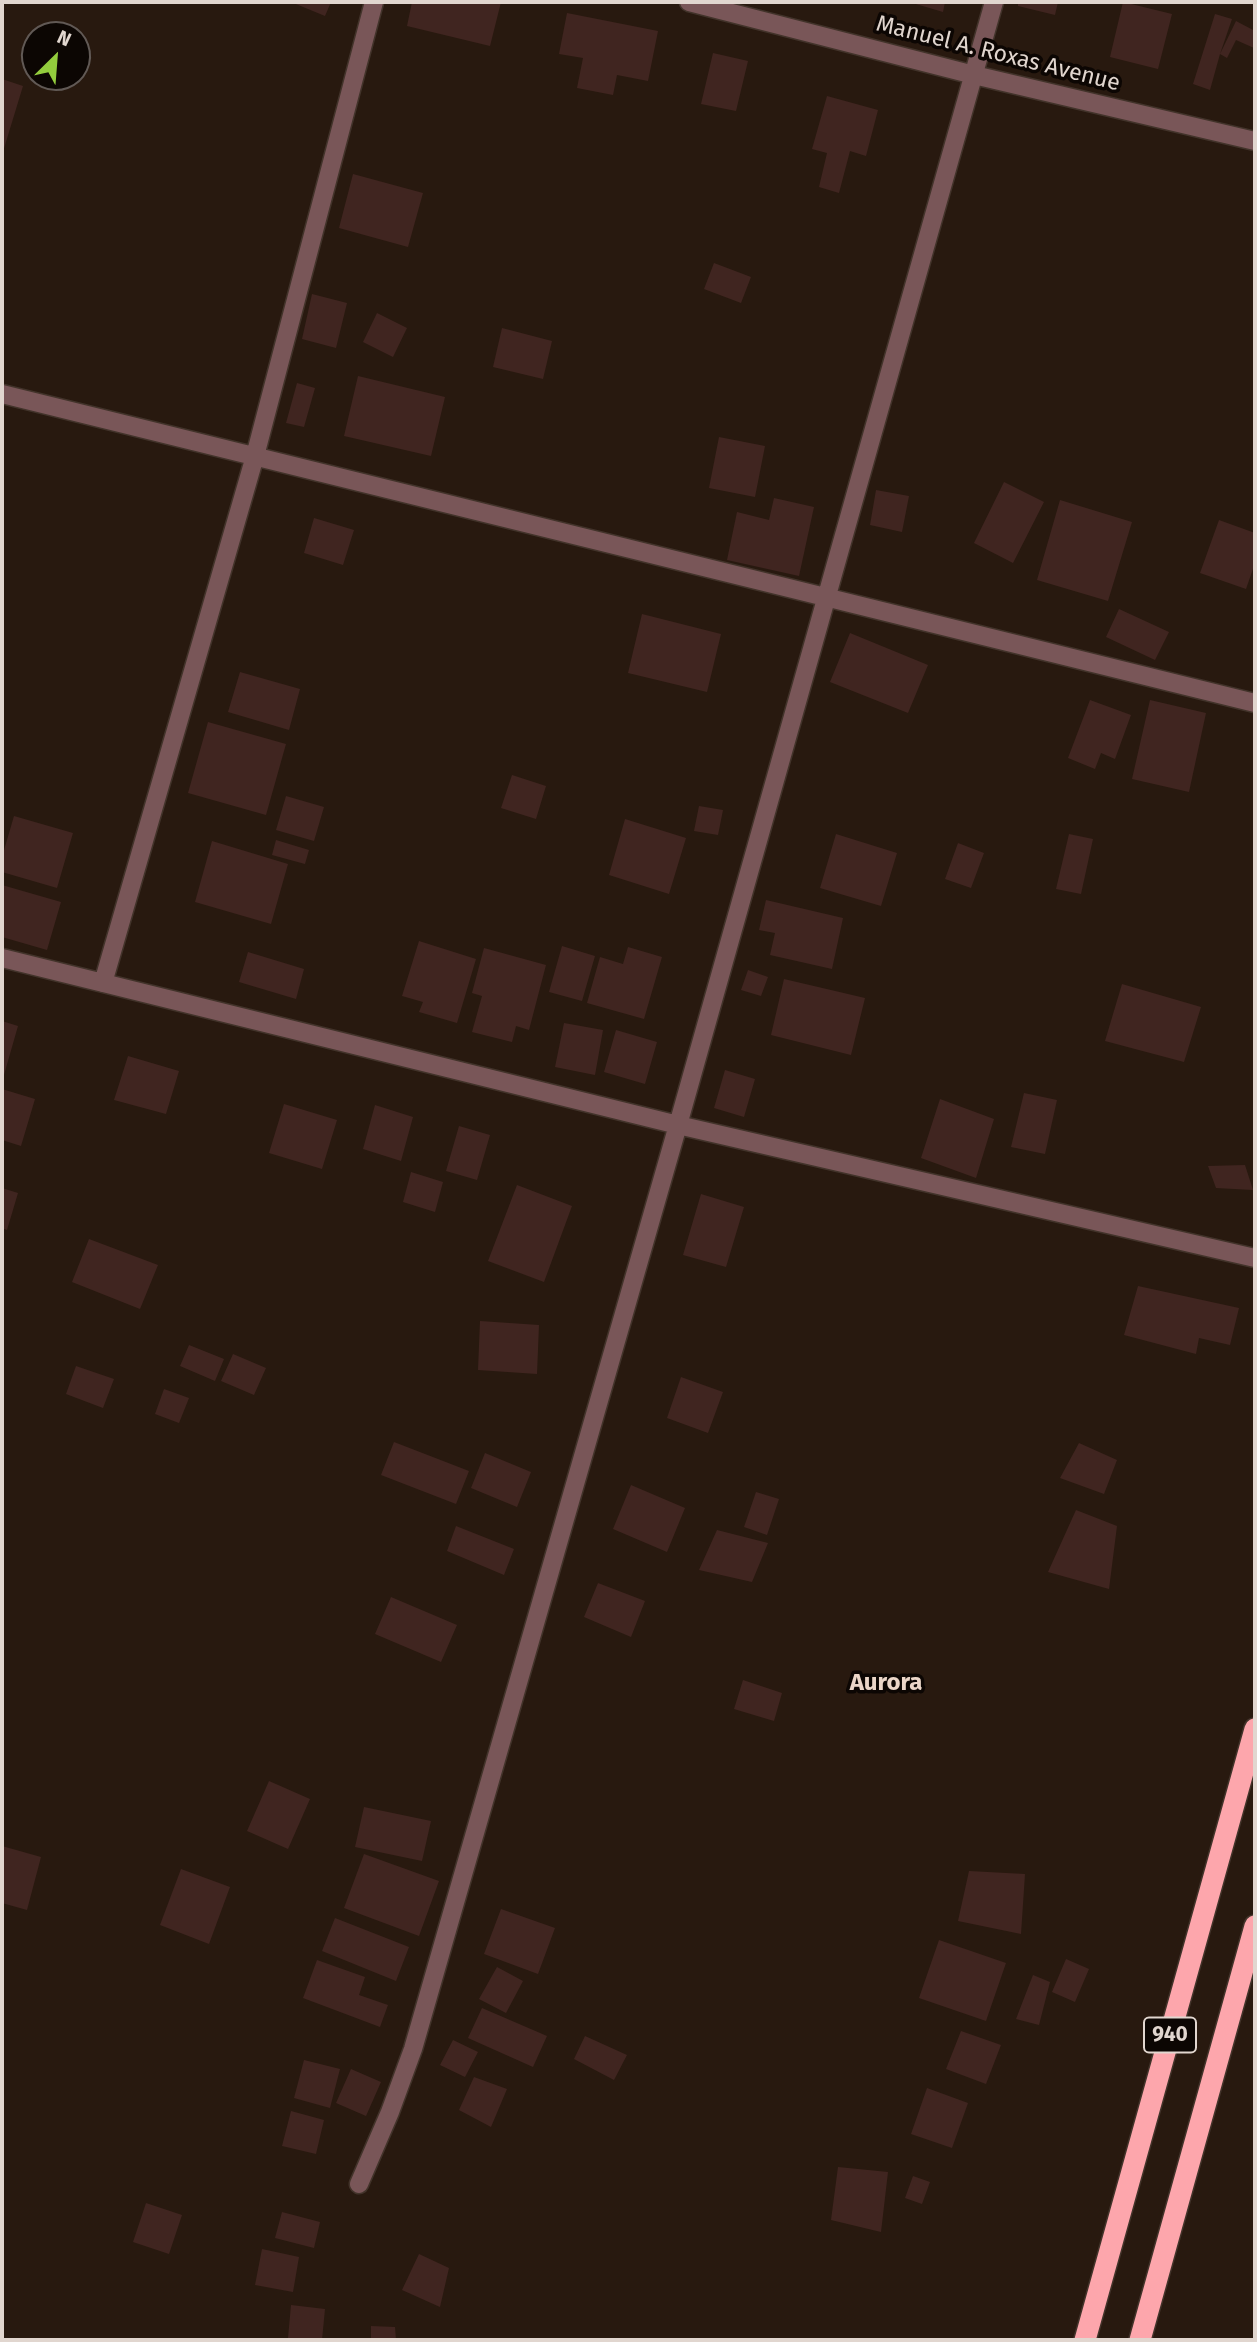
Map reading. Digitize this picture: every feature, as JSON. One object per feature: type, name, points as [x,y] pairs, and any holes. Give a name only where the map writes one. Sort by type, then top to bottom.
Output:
[{"type":"highway","name":"940","points":[[1085,2340],[1255,1729]]},
{"type":"highway","name":"940","points":[[1140,2340],[1255,1926]]},
{"type":"street","points":[[103,983],[255,456],[374,2]]},
{"type":"street","name":"Manuel A. Roxas Avenue","points":[[689,2],[974,75],[1255,141]]},
{"type":"street","points":[[359,2184],[413,2049],[678,1125],[994,2]]},
{"type":"street","points":[[2,394],[1255,703]]},
{"type":"street","points":[[2,958],[678,1125],[1255,1258]]},
{"type":"building","points":[[291,2],[331,2],[325,16]]},
{"type":"building","points":[[412,2],[501,2],[490,46],[407,26]]},
{"type":"building","points":[[909,2],[945,2],[943,12]]},
{"type":"building","points":[[1018,2],[1058,2],[1055,15],[1018,6]]},
{"type":"building","points":[[1123,2],[1172,14],[1158,69],[1110,57]]},
{"type":"building","points":[[567,13],[658,31],[648,81],[617,75],[613,95],[577,88],[583,58],[559,54]]},
{"type":"building","points":[[1215,14],[1232,19],[1210,90],[1193,84]]},
{"type":"building","points":[[1236,21],[1255,31],[1254,48],[1236,40],[1227,58],[1220,54]]},
{"type":"building","points":[[713,53],[748,61],[736,111],[701,104]]},
{"type":"building","points":[[2,79],[21,85],[21,91],[2,155]]},
{"type":"building","points":[[827,96],[878,110],[866,156],[850,151],[839,193],[819,187],[827,153],[812,149]]},
{"type":"building","points":[[353,174],[423,193],[408,247],[339,228]]},
{"type":"building","points":[[714,263],[751,277],[741,303],[704,289]]},
{"type":"building","points":[[312,294],[347,303],[336,348],[302,339]]},
{"type":"building","points":[[377,313],[407,328],[393,357],[363,342]]},
{"type":"building","points":[[502,328],[552,341],[543,379],[493,367]]},
{"type":"building","points":[[358,376],[445,397],[431,456],[344,436]]},
{"type":"building","points":[[297,383],[315,388],[304,427],[286,423]]},
{"type":"building","points":[[719,437],[765,446],[755,497],[709,488]]},
{"type":"building","points":[[1004,482],[1044,502],[1013,563],[974,543]]},
{"type":"building","points":[[876,490],[909,496],[902,532],[870,525]]},
{"type":"building","points":[[774,498],[814,507],[799,576],[727,560],[737,512],[769,520]]},
{"type":"building","points":[[1060,500],[1132,522],[1108,601],[1037,580]]},
{"type":"building","points":[[314,518],[354,530],[343,565],[304,553]]},
{"type":"building","points":[[1219,520],[1255,533],[1255,563],[1246,589],[1200,573]]},
{"type":"building","points":[[1119,609],[1169,632],[1155,660],[1106,637]]},
{"type":"building","points":[[642,614],[721,634],[707,692],[628,673]]},
{"type":"building","points":[[850,633],[928,665],[908,713],[830,682]]},
{"type":"building","points":[[240,672],[300,689],[289,730],[228,712]]},
{"type":"building","points":[[1090,700],[1131,715],[1115,759],[1101,753],[1095,769],[1068,758]]},
{"type":"building","points":[[1150,700],[1206,713],[1189,792],[1132,779]]},
{"type":"building","points":[[208,722],[286,744],[266,815],[188,793]]},
{"type":"building","points":[[512,775],[546,786],[536,819],[501,808]]},
{"type":"building","points":[[286,796],[324,807],[314,841],[276,830]]},
{"type":"building","points":[[699,806],[723,810],[718,835],[694,831]]},
{"type":"building","points":[[14,816],[73,833],[57,888],[2,872],[2,857]]},
{"type":"building","points":[[625,819],[686,838],[669,894],[609,875]]},
{"type":"building","points":[[836,834],[897,853],[881,906],[820,888]]},
{"type":"building","points":[[1069,834],[1093,839],[1081,894],[1056,889]]},
{"type":"building","points":[[276,840],[309,850],[305,864],[272,855]]},
{"type":"building","points":[[212,841],[288,864],[271,924],[195,902]]},
{"type":"building","points":[[958,843],[984,853],[971,888],[945,879]]},
{"type":"building","points":[[2,885],[61,902],[47,950],[2,937]]},
{"type":"building","points":[[766,900],[843,918],[832,969],[770,955],[775,933],[759,930]]},
{"type":"building","points":[[419,941],[476,959],[457,1023],[419,1012],[423,1002],[402,996]]},
{"type":"building","points":[[562,946],[595,956],[582,1001],[549,992]]},
{"type":"building","points":[[628,947],[662,957],[644,1019],[587,1003],[600,957],[623,964]]},
{"type":"building","points":[[484,948],[546,965],[529,1030],[516,1026],[512,1042],[472,1032],[482,996],[472,993]]},
{"type":"building","points":[[248,952],[304,969],[296,999],[239,982]]},
{"type":"building","points":[[748,970],[768,977],[761,996],[741,990]]},
{"type":"building","points":[[784,979],[865,998],[851,1055],[771,1035]]},
{"type":"building","points":[[1122,984],[1201,1007],[1184,1062],[1105,1041]]},
{"type":"building","points":[[2,1021],[18,1026],[4,1075],[2,1075]]},
{"type":"building","points":[[564,1023],[603,1030],[595,1075],[555,1067]]},
{"type":"building","points":[[616,1030],[657,1042],[645,1084],[604,1072]]},
{"type":"building","points":[[128,1056],[179,1071],[166,1114],[114,1100]]},
{"type":"building","points":[[725,1070],[755,1079],[744,1117],[714,1108]]},
{"type":"building","points":[[2,1089],[35,1099],[21,1146],[2,1140]]},
{"type":"building","points":[[1024,1093],[1057,1100],[1045,1154],[1011,1147]]},
{"type":"building","points":[[940,1099],[994,1119],[976,1178],[921,1158]]},
{"type":"building","points":[[284,1104],[337,1120],[322,1169],[269,1153]]},
{"type":"building","points":[[375,1105],[413,1117],[401,1161],[363,1149]]},
{"type":"building","points":[[459,1126],[490,1135],[477,1180],[446,1171]]},
{"type":"building","points":[[1245,1165],[1253,1190],[1216,1188],[1208,1166]]},
{"type":"building","points":[[411,1172],[443,1182],[435,1212],[403,1202]]},
{"type":"building","points":[[517,1185],[572,1206],[544,1282],[488,1261]]},
{"type":"building","points":[[2,1188],[18,1193],[7,1230],[2,1228]]},
{"type":"building","points":[[701,1194],[744,1207],[726,1267],[683,1255]]},
{"type":"building","points":[[89,1239],[158,1265],[140,1309],[72,1282]]},
{"type":"building","points":[[1138,1286],[1239,1308],[1230,1345],[1199,1338],[1196,1354],[1124,1335]]},
{"type":"building","points":[[480,1321],[539,1325],[537,1374],[478,1370]]},
{"type":"building","points":[[189,1345],[224,1359],[215,1381],[180,1366]]},
{"type":"building","points":[[233,1354],[266,1368],[254,1395],[221,1381]]},
{"type":"building","points":[[76,1366],[114,1379],[103,1408],[66,1394]]},
{"type":"building","points":[[681,1377],[723,1392],[708,1433],[667,1418]]},
{"type":"building","points":[[164,1389],[189,1398],[179,1423],[155,1414]]},
{"type":"building","points":[[394,1442],[469,1471],[456,1504],[381,1475]]},
{"type":"building","points":[[1079,1443],[1117,1460],[1104,1494],[1060,1478]]},
{"type":"building","points":[[485,1453],[531,1472],[517,1507],[471,1488]]},
{"type":"building","points":[[631,1485],[685,1508],[667,1552],[613,1529]]},
{"type":"building","points":[[756,1492],[779,1499],[767,1535],[744,1527]]},
{"type":"building","points":[[1076,1510],[1117,1526],[1109,1589],[1048,1572]]},
{"type":"building","points":[[456,1526],[514,1549],[504,1575],[447,1551]]},
{"type":"building","points":[[717,1530],[768,1543],[752,1582],[699,1570]]},
{"type":"building","points":[[598,1583],[645,1601],[631,1637],[584,1617]]},
{"type":"building","points":[[391,1597],[457,1625],[441,1662],[375,1634]]},
{"type":"building","points":[[743,1680],[782,1693],[774,1721],[734,1709]]},
{"type":"building","points":[[269,1781],[310,1799],[288,1849],[247,1831]]},
{"type":"building","points":[[364,1807],[431,1821],[422,1861],[355,1847]]},
{"type":"building","points":[[2,1846],[41,1857],[27,1910],[2,1903]]},
{"type":"building","points":[[364,1854],[439,1881],[419,1936],[344,1908]]},
{"type":"building","points":[[181,1869],[230,1887],[209,1944],[160,1925]]},
{"type":"building","points":[[969,1871],[1025,1874],[1021,1934],[958,1921]]},
{"type":"building","points":[[501,1909],[555,1928],[538,1974],[484,1954]]},
{"type":"building","points":[[335,1918],[409,1947],[396,1981],[322,1951]]},
{"type":"building","points":[[939,1940],[1006,1963],[986,2021],[919,1998]]},
{"type":"building","points":[[1066,1959],[1089,1969],[1075,2002],[1052,1992]]},
{"type":"building","points":[[317,1960],[365,1977],[359,1995],[388,2005],[380,2027],[303,1998]]},
{"type":"building","points":[[497,1967],[523,1981],[506,2013],[479,1999]]},
{"type":"building","points":[[1033,1975],[1050,1982],[1039,2025],[1016,2019]]},
{"type":"building","points":[[482,2008],[547,2036],[533,2067],[468,2038]]},
{"type":"building","points":[[961,2031],[1001,2045],[986,2084],[946,2069]]},
{"type":"building","points":[[585,2036],[627,2055],[614,2080],[574,2059]]},
{"type":"building","points":[[453,2040],[478,2052],[465,2077],[440,2065]]},
{"type":"building","points":[[304,2060],[340,2069],[330,2108],[294,2098]]},
{"type":"building","points":[[351,2069],[381,2082],[366,2116],[336,2103]]},
{"type":"building","points":[[474,2077],[507,2089],[491,2127],[459,2110]]},
{"type":"building","points":[[927,2088],[968,2103],[952,2148],[911,2134]]},
{"type":"building","points":[[291,2111],[324,2120],[316,2154],[282,2146]]},
{"type":"building","points":[[838,2167],[888,2172],[881,2232],[831,2220]]},
{"type":"building","points":[[913,2176],[930,2182],[922,2204],[905,2198]]},
{"type":"building","points":[[146,2203],[182,2215],[169,2254],[133,2242]]},
{"type":"building","points":[[282,2212],[320,2222],[314,2248],[275,2238]]},
{"type":"building","points":[[262,2249],[299,2257],[293,2292],[255,2285]]},
{"type":"building","points":[[419,2254],[449,2268],[440,2307],[402,2290]]},
{"type":"building","points":[[291,2305],[325,2309],[322,2340],[288,2338]]},
{"type":"building","points":[[371,2326],[395,2327],[396,2340],[371,2340]]},
{"type":"district","name":"Aurora","points":[[886,1683]]}]
